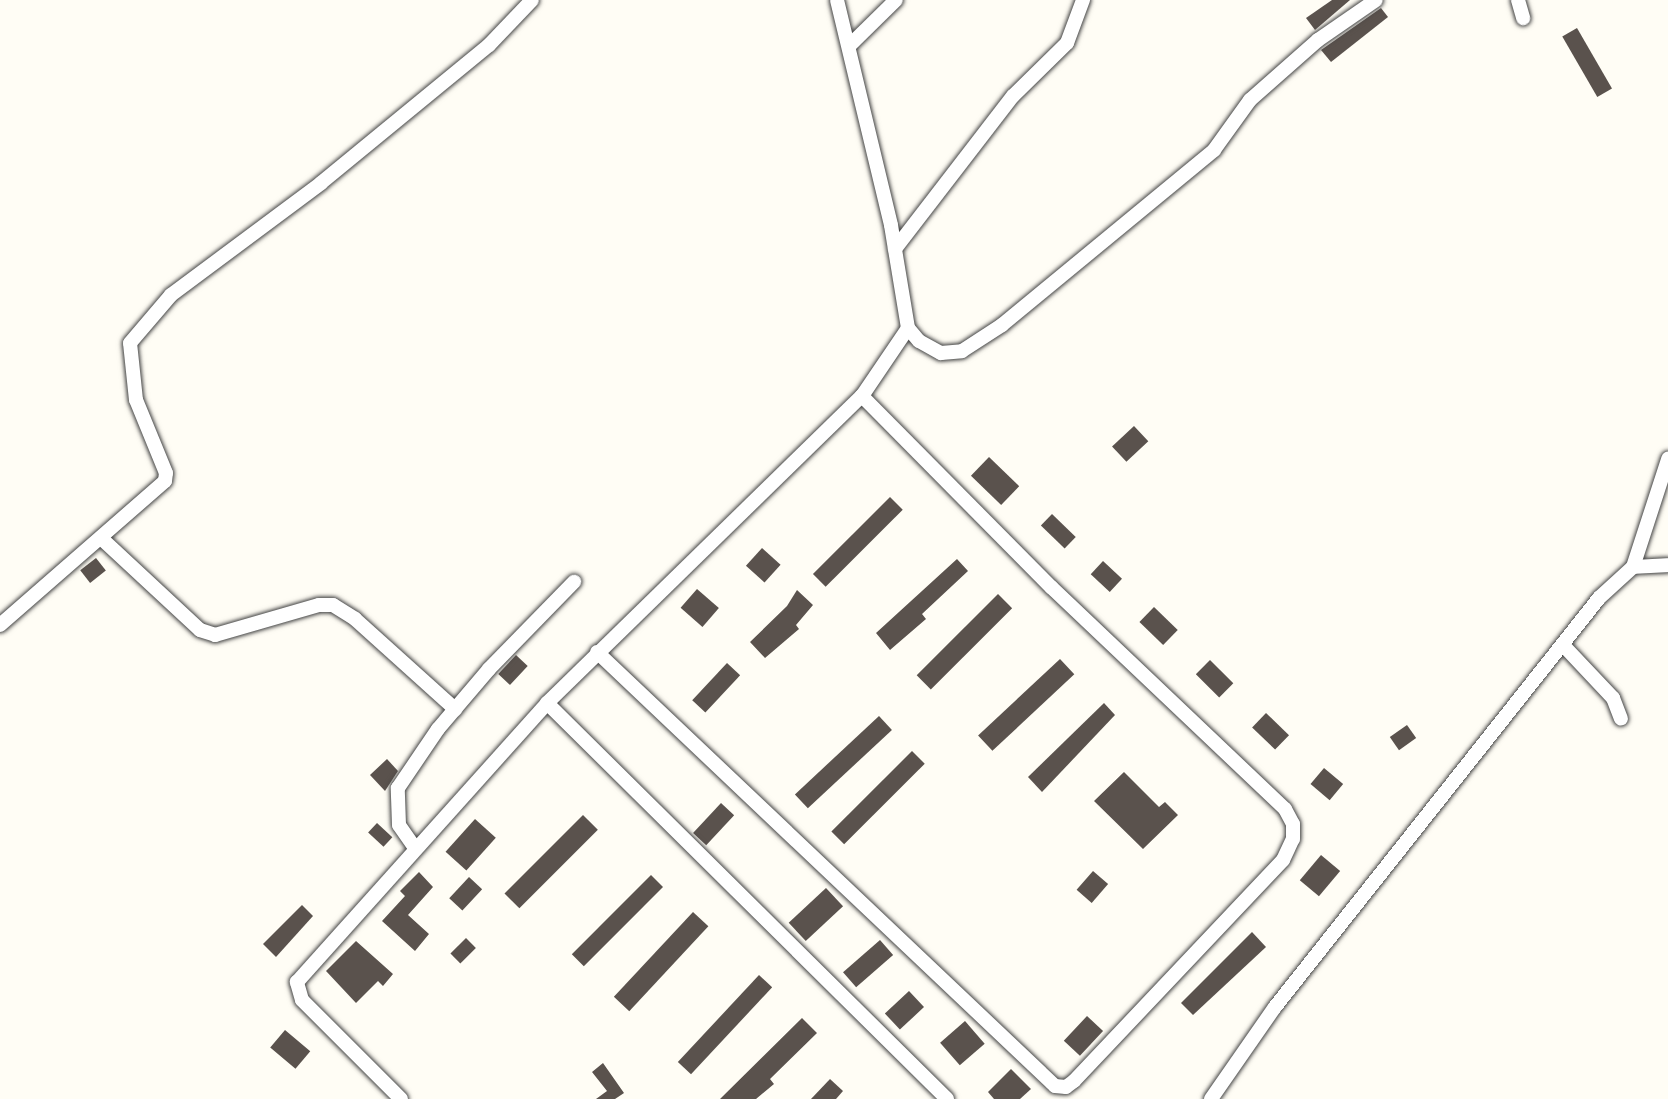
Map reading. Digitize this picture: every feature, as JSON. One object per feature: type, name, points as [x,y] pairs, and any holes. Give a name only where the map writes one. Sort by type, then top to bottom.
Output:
[{"type":"street","points":[[0,625],[165,481],[166,473],[136,400],[130,343],[171,295],[332,175],[489,45],[532,0]]},
{"type":"street","points":[[837,0],[850,45],[895,249],[908,328],[919,341],[941,353],[962,351],[1002,325],[1214,150],[1250,100],[1318,40],[1376,0]]},
{"type":"street","points":[[850,45],[896,0]]},
{"type":"street","points":[[895,249],[997,116],[1068,43],[1083,0]]},
{"type":"street","points":[[1518,0],[1523,18]]},
{"type":"street","points":[[401,1099],[302,1000],[297,982],[547,703],[862,396],[908,328]]},
{"type":"street","points":[[862,396],[1051,587],[1285,809],[1293,824],[1293,839],[1283,860],[1056,1099]]},
{"type":"street","points":[[1211,1099],[1275,1007],[1599,598],[1633,567],[1668,458]]},
{"type":"street","points":[[101,538],[200,631],[215,635],[319,605],[333,606],[355,619],[455,709]]},
{"type":"street","points":[[1633,567],[1668,565]]},
{"type":"street","points":[[415,848],[399,825],[398,788],[455,709],[574,582]]},
{"type":"street","points":[[1563,645],[1613,698],[1621,719]]},
{"type":"street","points":[[597,652],[1055,1086],[1066,1087]]},
{"type":"street","points":[[547,703],[947,1099]]},
{"type":"building","points":[[1332,0],[1350,0],[1315,30],[1306,18]]},
{"type":"building","points":[[1381,8],[1388,17],[1331,62],[1321,50]]},
{"type":"building","points":[[1577,28],[1612,89],[1597,97],[1562,36]]},
{"type":"building","points":[[1134,426],[1148,441],[1126,462],[1112,446]]},
{"type":"building","points":[[989,457],[1019,486],[1001,505],[971,476]]},
{"type":"building","points":[[890,497],[903,510],[826,587],[813,574]]},
{"type":"building","points":[[1052,514],[1076,537],[1065,548],[1041,526]]},
{"type":"building","points":[[762,548],[781,565],[765,583],[746,566]]},
{"type":"building","points":[[96,558],[106,571],[90,583],[80,570]]},
{"type":"building","points":[[957,559],[968,571],[922,614],[926,619],[890,650],[876,633]]},
{"type":"building","points":[[1103,561],[1122,579],[1110,592],[1091,574]]},
{"type":"building","points":[[697,589],[719,608],[702,627],[681,608]]},
{"type":"building","points":[[797,590],[813,605],[796,625],[799,629],[765,658],[750,642],[787,606]]},
{"type":"building","points":[[998,594],[1012,608],[931,689],[917,675]]},
{"type":"building","points":[[1154,607],[1178,630],[1163,645],[1139,622]]},
{"type":"building","points":[[516,655],[528,666],[510,685],[498,674]]},
{"type":"building","points":[[1060,659],[1074,674],[992,751],[978,735]]},
{"type":"building","points":[[1210,660],[1233,683],[1219,697],[1196,674]]},
{"type":"building","points":[[727,663],[740,675],[705,713],[692,700]]},
{"type":"building","points":[[1104,703],[1115,715],[1042,792],[1028,777]]},
{"type":"building","points":[[1266,713],[1289,735],[1275,750],[1252,727]]},
{"type":"building","points":[[879,716],[892,730],[808,808],[795,794]]},
{"type":"building","points":[[1407,725],[1416,738],[1399,750],[1390,737]]},
{"type":"building","points":[[912,751],[925,764],[844,844],[831,832]]},
{"type":"building","points":[[387,759],[398,771],[385,791],[370,775]]},
{"type":"building","points":[[1324,768],[1343,784],[1330,800],[1311,784]]},
{"type":"building","points":[[1124,772],[1159,807],[1165,802],[1178,815],[1143,849],[1094,801]]},
{"type":"building","points":[[721,803],[734,815],[706,845],[693,833]]},
{"type":"building","points":[[583,815],[598,830],[519,908],[505,893]]},
{"type":"building","points":[[475,819],[496,838],[466,870],[446,852]]},
{"type":"building","points":[[377,823],[392,837],[383,847],[368,833]]},
{"type":"building","points":[[1321,855],[1340,871],[1319,896],[1300,880]]},
{"type":"building","points":[[1093,871],[1108,884],[1092,903],[1077,890]]},
{"type":"building","points":[[419,872],[433,887],[408,915],[429,934],[415,951],[382,921],[405,896],[400,891]]},
{"type":"building","points":[[651,875],[663,887],[584,966],[572,954]]},
{"type":"building","points":[[469,877],[482,889],[462,910],[449,898]]},
{"type":"building","points":[[826,888],[843,906],[806,941],[789,923]]},
{"type":"building","points":[[302,905],[313,916],[276,957],[263,944]]},
{"type":"building","points":[[693,912],[708,926],[629,1011],[614,997]]},
{"type":"building","points":[[1252,932],[1266,947],[1193,1015],[1181,1003]]},
{"type":"building","points":[[466,938],[476,948],[460,963],[450,954]]},
{"type":"building","points":[[880,940],[893,955],[856,987],[843,972]]},
{"type":"building","points":[[356,941],[393,974],[383,986],[378,981],[356,1003],[326,971]]},
{"type":"building","points":[[759,975],[772,987],[691,1074],[678,1062]]},
{"type":"building","points":[[909,991],[924,1007],[900,1030],[885,1014]]},
{"type":"building","points":[[1087,1016],[1103,1031],[1080,1056],[1064,1041]]},
{"type":"building","points":[[802,1018],[817,1033],[770,1079],[774,1084],[756,1099],[720,1099]]},
{"type":"building","points":[[965,1021],[985,1044],[960,1065],[940,1043]]},
{"type":"building","points":[[285,1030],[310,1051],[295,1069],[270,1048]]},
{"type":"building","points":[[603,1063],[624,1093],[615,1099],[596,1099],[607,1091],[592,1072]]},
{"type":"building","points":[[1011,1069],[1031,1089],[1020,1099],[994,1099],[988,1092]]},
{"type":"building","points":[[830,1079],[843,1091],[836,1099],[811,1099]]}]
